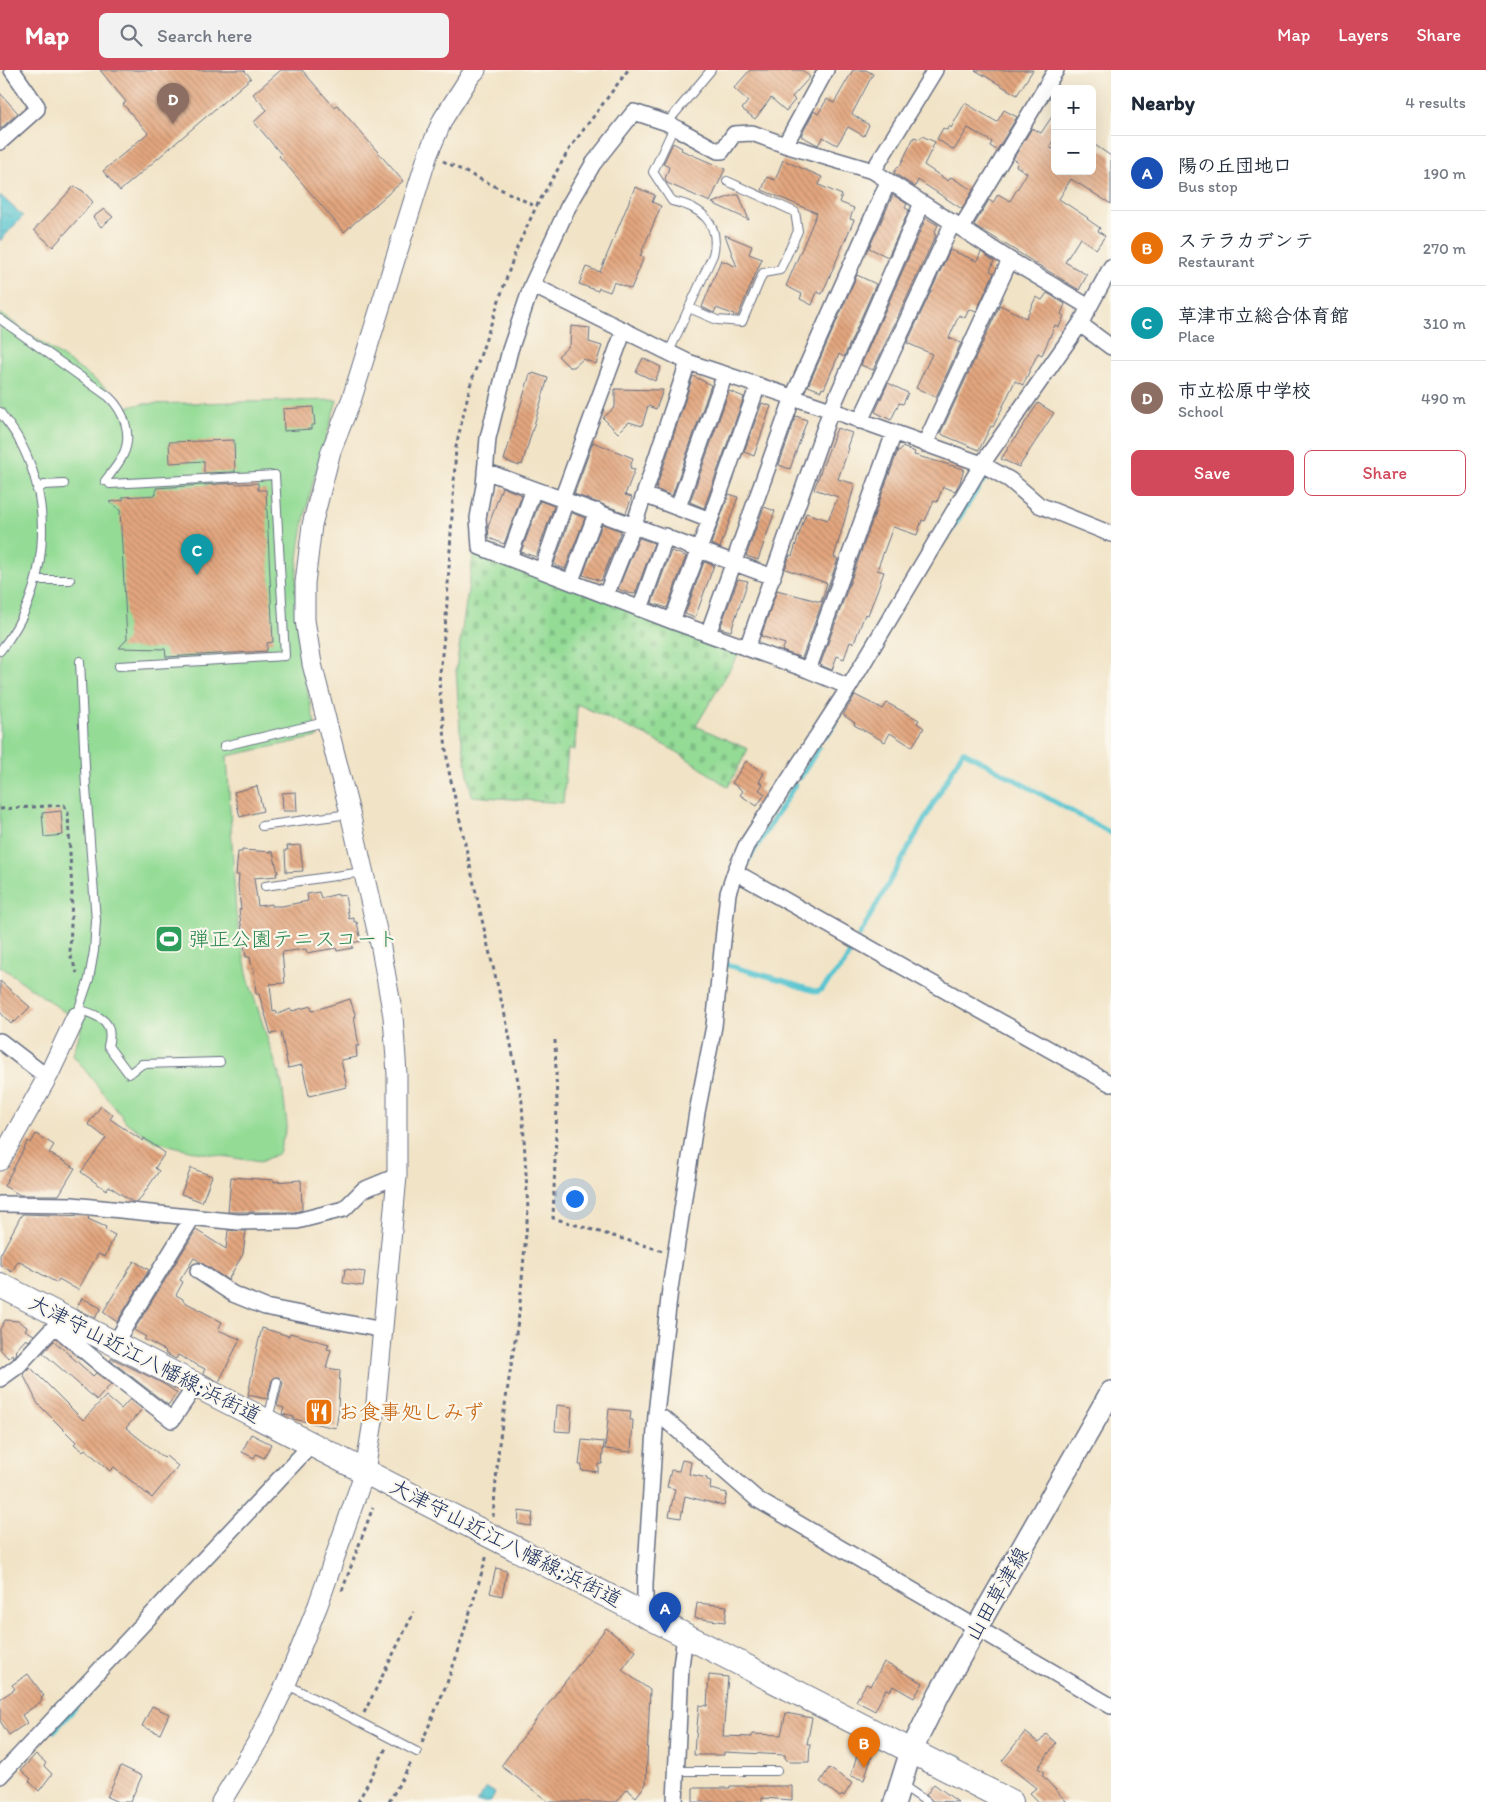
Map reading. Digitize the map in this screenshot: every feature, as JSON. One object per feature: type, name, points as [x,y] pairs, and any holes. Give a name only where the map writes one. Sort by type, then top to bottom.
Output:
[{"type":"main road","name":"大津守山近江八幡線;浜街道","points":[[0,1285],[57,1320],[115,1343],[1011,1802]]},
{"type":"main road","name":"山田草津線","points":[[898,1793],[911,1751],[939,1694],[1111,1392]]},
{"type":"street","points":[[0,142],[38,106],[12,70]]},
{"type":"street","points":[[221,1802],[258,1741],[286,1684],[318,1605],[365,1471],[376,1403],[397,1176],[397,1074],[393,1016],[381,948],[350,814],[312,664],[305,620],[305,583],[308,554],[316,506],[331,451],[352,398],[428,154],[443,119],[476,70]]},
{"type":"street","points":[[785,145],[826,70]]},
{"type":"street","points":[[873,171],[935,70]]},
{"type":"street","points":[[860,420],[957,225],[1056,70]]},
{"type":"street","points":[[849,687],[808,670],[606,596],[572,581],[480,548],[478,518],[488,438],[510,350],[532,285],[568,208],[592,164],[634,112],[670,125],[718,151],[722,151],[734,134],[752,133],[785,145],[873,171],[1010,260],[1089,307]]},
{"type":"street","points":[[708,634],[793,397],[888,182]]},
{"type":"street","points":[[747,648],[831,410],[922,203]]},
{"type":"street","points":[[925,444],[1010,260]]},
{"type":"street","points":[[645,1615],[646,1553],[656,1414],[675,1255],[697,1112],[714,1026],[728,893],[735,872],[746,846],[849,687],[982,464],[1080,324],[1111,267]]},
{"type":"street","points":[[532,285],[688,362],[860,420],[982,464],[1010,480],[1040,505],[1111,534]]},
{"type":"street","points":[[1080,324],[1111,347]]},
{"type":"street","points":[[542,570],[564,500],[624,330]]},
{"type":"street","points":[[606,596],[634,525],[688,362]]},
{"type":"street","points":[[678,507],[726,374]]},
{"type":"street","points":[[672,621],[758,385]]},
{"type":"street","points":[[808,670],[894,433]]},
{"type":"street","points":[[485,471],[773,576]]},
{"type":"street","points":[[509,558],[534,489]]},
{"type":"street","points":[[644,495],[710,520]]},
{"type":"street","points":[[572,581],[597,512]]},
{"type":"street","points":[[640,609],[666,536]]},
{"type":"street","points":[[735,872],[1111,1084]]},
{"type":"street","points":[[0,1161],[47,1077],[77,1013]]},
{"type":"street","points":[[0,1042],[47,1077]]},
{"type":"street","points":[[0,1204],[72,1205],[238,1222],[297,1221],[344,1208],[363,1190],[397,1176]]},
{"type":"street","points":[[115,1343],[192,1218]]},
{"type":"street","points":[[198,1271],[233,1294],[265,1307],[383,1330]]},
{"type":"street","points":[[0,1379],[18,1366],[57,1320],[100,1364],[172,1420],[196,1385]]},
{"type":"street","points":[[656,1414],[667,1421],[758,1500],[1111,1706]]},
{"type":"street","points":[[0,1776],[312,1444]]},
{"type":"street","points":[[675,1802],[681,1666],[685,1636]]},
{"type":"lane","points":[[669,352],[713,255],[715,245],[714,232],[705,216],[687,204],[672,201],[653,172],[670,125],[711,70]]},
{"type":"lane","points":[[689,308],[717,320],[742,322],[762,273],[780,270],[798,231],[795,212],[727,181]]},
{"type":"lane","points":[[0,319],[118,405],[123,414],[126,441],[124,454],[107,482],[275,475],[285,656],[119,666]]},
{"type":"lane","points":[[0,412],[18,438],[31,467],[39,500],[42,530],[37,580],[25,612],[9,640],[0,651]]},
{"type":"lane","points":[[36,490],[44,485],[64,484]]},
{"type":"lane","points":[[37,580],[70,580]]},
{"type":"lane","points":[[80,661],[96,921],[94,951],[89,979],[77,1013],[100,1016],[104,1020],[110,1033],[108,1046],[129,1074],[142,1064],[220,1062]]},
{"type":"lane","points":[[224,746],[327,721]]},
{"type":"lane","points":[[262,826],[350,814]]},
{"type":"lane","points":[[265,886],[363,872]]},
{"type":"lane","points":[[267,1421],[277,1382]]},
{"type":"lane","points":[[286,1684],[417,1752]]},
{"type":"lane","points":[[676,1771],[777,1771]]},
{"type":"lane","points":[[898,1793],[927,1802]]},
{"type":"path","points":[[389,1802],[417,1752],[447,1683],[458,1652],[487,1533],[519,1314],[528,1210],[522,1102],[507,1024],[448,767],[439,682],[446,618],[456,446],[470,386],[516,250],[536,208],[570,148],[628,70]]},
{"type":"path","points":[[440,160],[536,208]]},
{"type":"path","points":[[0,809],[64,805],[68,813],[72,892],[70,954],[78,972],[76,979]]},
{"type":"path","points":[[555,1040],[557,1103],[553,1218],[675,1255]]},
{"type":"path","points":[[360,1722],[414,1612]]},
{"type":"path","points":[[358,1802],[391,1738]]},
{"type":"green space","points":[[0,313],[115,394],[126,407],[143,404],[337,400],[307,506],[297,571],[296,613],[298,634],[304,675],[318,737],[227,756],[236,914],[248,978],[282,1084],[287,1125],[279,1153],[260,1162],[197,1152],[154,1141],[127,1123],[73,1055],[83,1022],[63,1011],[0,966]]},
{"type":"green space","points":[[474,550],[740,652],[696,726],[748,749],[728,787],[679,753],[577,704],[575,750],[568,749],[563,803],[472,796],[460,730],[456,669]]},
{"type":"water","points":[[0,195],[23,216],[0,241]]},
{"type":"water","points":[[487,1788],[495,1793],[490,1802],[476,1802]]},
{"type":"building","points":[[100,70],[244,70],[251,78],[120,191],[103,171],[148,133],[123,104],[126,102]]},
{"type":"building","points":[[281,70],[302,70],[334,107],[337,105],[403,181],[344,232],[279,156],[281,154],[254,122],[267,110],[253,94]]},
{"type":"building","points":[[750,70],[802,70],[810,77],[792,97],[795,100],[786,111],[771,98],[755,119],[742,109],[748,101],[734,88]]},
{"type":"building","points":[[853,70],[866,70],[873,74],[852,114],[869,125],[864,136],[848,127],[837,145],[823,137],[818,145],[801,136],[814,111],[818,114],[827,99],[834,103]]},
{"type":"building","points":[[975,70],[1033,70],[1017,95]]},
{"type":"building","points":[[0,93],[18,113],[0,129]]},
{"type":"building","points":[[965,103],[997,122],[1004,110],[1017,117],[997,150],[990,146],[992,142],[968,128],[954,150],[937,139],[943,128],[947,130],[949,126],[951,128]]},
{"type":"building","points":[[1051,118],[1051,144],[1049,147],[1051,148],[1051,175],[1096,175],[1096,146],[1111,156],[1111,204],[1071,179],[1059,199],[1088,218],[1100,228],[1098,231],[1105,236],[1096,249],[1080,238],[1065,262],[1087,275],[1079,290],[974,225],[989,200],[993,203],[998,194],[1010,201],[1027,173],[1016,166],[1018,162],[1013,159],[1032,128],[1041,133]]},
{"type":"building","points":[[922,136],[935,142],[924,165],[948,181],[951,177],[973,190],[962,209],[918,180],[915,187],[894,173],[897,167],[900,166],[914,137],[920,139]]},
{"type":"building","points":[[673,143],[682,148],[681,150],[725,169],[710,202],[667,183],[665,179],[669,167],[663,164]]},
{"type":"building","points":[[783,160],[822,177],[819,185],[842,195],[839,202],[854,208],[850,219],[854,220],[822,294],[817,292],[812,305],[800,299],[802,294],[786,286],[817,213],[762,190],[767,177],[775,180]]},
{"type":"building","points":[[74,186],[83,191],[93,202],[53,247],[34,230]]},
{"type":"building","points":[[635,187],[655,195],[652,202],[661,206],[640,256],[644,257],[631,289],[614,282],[610,292],[599,288],[598,291],[579,284],[586,267],[600,272]]},
{"type":"building","points":[[739,195],[749,220],[712,203]]},
{"type":"building","points":[[893,195],[907,204],[905,208],[909,210],[888,257],[869,248]]},
{"type":"building","points":[[104,209],[113,217],[101,227],[93,217]]},
{"type":"building","points":[[926,218],[938,225],[934,234],[936,235],[873,370],[861,365]]},
{"type":"building","points":[[725,235],[752,246],[749,254],[762,259],[738,316],[716,308],[714,313],[702,307],[721,260],[737,267]]},
{"type":"building","points":[[950,250],[977,261],[981,252],[994,261],[990,271],[994,273],[976,312],[969,309],[965,318],[959,315],[949,338],[961,343],[936,397],[916,388],[932,354],[907,343]]},
{"type":"building","points":[[857,275],[876,284],[844,357],[839,354],[824,389],[822,388],[821,391],[808,386]]},
{"type":"building","points":[[1047,293],[1065,304],[1061,314],[1064,316],[1059,327],[1055,325],[1042,355],[1038,353],[1023,385],[1015,381],[993,427],[991,426],[979,450],[943,435],[941,432],[1000,305],[1026,318],[1036,297],[1042,300]]},
{"type":"building","points":[[571,326],[590,328],[589,342],[602,346],[596,364],[583,359],[574,367],[569,367],[558,356],[570,345]]},
{"type":"building","points":[[643,358],[661,367],[655,381],[636,372]]},
{"type":"building","points":[[533,373],[548,378],[522,465],[519,464],[519,466],[504,460],[530,374],[532,375]]},
{"type":"building","points":[[693,376],[711,385],[672,496],[656,489]]},
{"type":"building","points":[[888,383],[908,393],[903,404],[899,403],[891,420],[875,412]]},
{"type":"building","points":[[615,389],[663,390],[656,409],[648,406],[642,426],[629,422],[618,433],[603,418],[615,407]]},
{"type":"building","points":[[729,391],[744,397],[704,508],[690,502]]},
{"type":"building","points":[[762,403],[771,406],[754,456],[744,452]]},
{"type":"building","points":[[1038,403],[1054,413],[1019,467],[1001,459]]},
{"type":"building","points":[[313,407],[315,425],[311,425],[311,429],[284,431],[283,409]]},
{"type":"building","points":[[796,416],[807,420],[790,469],[779,465]]},
{"type":"building","points":[[837,428],[852,433],[838,479],[855,484],[834,557],[838,559],[802,658],[782,651],[785,644],[761,636],[777,590],[821,602],[827,583],[785,569],[790,555],[792,556],[806,513],[828,520],[838,497],[814,489]]},
{"type":"building","points":[[234,440],[235,472],[204,473],[204,461],[170,463],[169,442]]},
{"type":"building","points":[[593,442],[633,458],[630,468],[635,469],[625,495],[632,497],[626,513],[574,494]]},
{"type":"building","points":[[902,447],[915,452],[914,455],[964,469],[960,482],[955,491],[943,487],[937,502],[934,501],[925,521],[922,520],[917,535],[893,527],[877,570],[884,572],[868,615],[865,614],[854,643],[850,642],[844,659],[837,656],[832,670],[820,665],[898,450],[900,451]]},
{"type":"building","points":[[258,483],[258,490],[266,490],[273,642],[267,643],[267,651],[166,657],[165,649],[119,648],[127,639],[120,510],[109,502],[123,500],[123,497],[156,495],[156,488]]},
{"type":"building","points":[[502,487],[522,495],[504,544],[489,538],[488,527]]},
{"type":"building","points":[[729,494],[738,497],[720,548],[711,544]]},
{"type":"building","points":[[540,501],[554,506],[536,557],[521,552]]},
{"type":"building","points":[[764,507],[775,511],[758,560],[746,556]]},
{"type":"building","points":[[572,513],[585,518],[565,569],[554,564]]},
{"type":"building","points":[[602,524],[621,531],[601,581],[583,575]]},
{"type":"building","points":[[639,538],[654,543],[635,594],[618,589]]},
{"type":"building","points":[[671,551],[686,556],[667,608],[652,603]]},
{"type":"building","points":[[704,562],[714,565],[695,618],[685,614]]},
{"type":"building","points":[[738,579],[748,581],[731,631],[720,628]]},
{"type":"building","points":[[855,695],[883,709],[887,703],[919,720],[917,723],[924,728],[912,747],[890,733],[885,742],[854,725],[855,723],[843,715]]},
{"type":"building","points":[[746,761],[764,773],[759,782],[763,784],[759,790],[765,794],[757,806],[740,795],[743,791],[732,783]]},
{"type":"building","points":[[257,786],[263,811],[240,817],[234,792]]},
{"type":"building","points":[[296,792],[297,811],[283,811],[282,793]]},
{"type":"building","points":[[61,811],[63,835],[44,837],[42,813]]},
{"type":"building","points":[[300,845],[303,871],[286,872],[285,850],[288,850],[287,846]]},
{"type":"building","points":[[242,850],[273,852],[277,876],[254,878],[258,906],[272,904],[272,906],[282,906],[308,901],[307,894],[319,892],[321,898],[338,894],[338,896],[345,895],[349,919],[354,918],[354,922],[357,922],[361,941],[352,943],[353,948],[337,951],[336,948],[307,953],[306,949],[282,952],[285,983],[270,984],[273,1011],[276,1010],[277,1014],[291,1009],[292,1011],[311,1006],[312,1011],[350,999],[356,1017],[354,1017],[359,1046],[356,1046],[357,1057],[341,1060],[347,1087],[309,1096],[302,1065],[288,1068],[281,1032],[271,1034],[259,994],[256,994],[254,969],[252,969],[250,957],[246,957],[243,938],[239,910],[241,909],[238,886],[239,875],[236,875],[238,852],[242,852]]},
{"type":"building","points":[[0,981],[30,1007],[11,1024],[0,1012]]},
{"type":"building","points":[[101,1106],[113,1115],[110,1119],[143,1141],[144,1138],[165,1153],[155,1168],[159,1171],[138,1202],[133,1202],[109,1186],[106,1190],[81,1172],[106,1138],[88,1124]]},
{"type":"building","points":[[36,1134],[54,1145],[49,1153],[75,1168],[59,1195],[20,1195],[4,1186],[28,1141],[31,1143]]},
{"type":"building","points":[[191,1168],[212,1176],[202,1202],[181,1194]]},
{"type":"building","points":[[231,1177],[274,1180],[274,1182],[301,1180],[302,1210],[294,1212],[228,1212]]},
{"type":"building","points":[[22,1214],[89,1216],[88,1219],[106,1227],[105,1230],[115,1235],[105,1257],[98,1254],[78,1290],[59,1279],[57,1283],[18,1261],[12,1272],[0,1265],[0,1255]]},
{"type":"building","points":[[196,1230],[226,1249],[228,1230],[246,1231],[243,1254],[228,1280],[194,1258],[180,1280],[183,1282],[176,1295],[183,1299],[183,1301],[222,1322],[218,1330],[240,1339],[219,1382],[203,1373],[205,1369],[178,1355],[176,1359],[165,1353],[166,1351],[144,1339],[146,1337],[134,1330]]},
{"type":"building","points":[[134,1261],[149,1270],[117,1322],[103,1312]]},
{"type":"building","points":[[345,1269],[365,1272],[363,1286],[343,1283]]},
{"type":"building","points":[[82,1298],[101,1308],[95,1318],[76,1309]]},
{"type":"building","points":[[5,1320],[18,1321],[27,1327],[25,1330],[34,1335],[29,1341],[26,1339],[15,1351],[17,1353],[14,1357],[12,1354],[8,1358],[0,1349],[0,1329]]},
{"type":"building","points":[[262,1328],[289,1336],[290,1333],[329,1344],[327,1349],[331,1350],[326,1368],[340,1370],[339,1408],[336,1428],[293,1419],[294,1417],[282,1414],[284,1408],[277,1406],[283,1383],[279,1377],[275,1377],[272,1380],[267,1399],[248,1395]]},
{"type":"building","points":[[54,1341],[93,1376],[96,1373],[111,1384],[97,1400],[43,1353]]},
{"type":"building","points":[[112,1358],[164,1384],[177,1393],[168,1405],[110,1360]]},
{"type":"building","points":[[30,1367],[83,1420],[106,1396],[121,1409],[130,1399],[142,1409],[126,1428],[164,1458],[166,1456],[178,1466],[152,1498],[114,1467],[110,1471],[85,1449],[83,1451],[74,1444],[76,1442],[38,1404],[23,1374]]},
{"type":"building","points":[[557,1405],[572,1407],[570,1432],[555,1431]]},
{"type":"building","points":[[609,1409],[631,1411],[630,1420],[633,1420],[631,1452],[605,1449]]},
{"type":"building","points":[[251,1434],[271,1444],[264,1458],[256,1454],[254,1458],[242,1452]]},
{"type":"building","points":[[582,1440],[604,1442],[602,1464],[598,1464],[598,1472],[581,1470],[582,1465],[579,1465]]},
{"type":"building","points":[[682,1460],[691,1462],[689,1474],[707,1478],[707,1480],[711,1481],[710,1489],[727,1493],[724,1506],[685,1496],[681,1518],[669,1516],[675,1489],[667,1487],[671,1470],[679,1471]]},
{"type":"building","points":[[519,1511],[533,1513],[531,1526],[518,1524]]},
{"type":"building","points":[[496,1568],[507,1571],[502,1596],[490,1593]]},
{"type":"building","points":[[697,1603],[727,1606],[725,1622],[695,1618]]},
{"type":"building","points":[[606,1628],[636,1651],[622,1670],[650,1690],[646,1784],[636,1797],[627,1789],[617,1802],[549,1802],[501,1766]]},
{"type":"building","points":[[884,1662],[923,1683],[914,1698],[893,1686],[890,1691],[886,1689],[875,1711],[856,1701],[866,1684],[871,1686]]},
{"type":"building","points":[[28,1674],[44,1696],[41,1698],[42,1701],[22,1715],[27,1723],[9,1735],[0,1721],[0,1699],[15,1689],[12,1685]]},
{"type":"building","points":[[709,1675],[728,1677],[723,1736],[781,1735],[786,1713],[812,1718],[807,1744],[810,1744],[809,1762],[789,1762],[785,1755],[724,1752],[724,1755],[694,1755],[699,1705],[707,1706]]},
{"type":"building","points":[[152,1706],[169,1714],[160,1734],[142,1726]]},
{"type":"building","points":[[1025,1732],[1039,1743],[1046,1734],[1056,1743],[1038,1768],[1044,1772],[1042,1775],[1067,1802],[1039,1802],[1030,1793],[1036,1788],[1002,1761]]},
{"type":"building","points":[[858,1751],[872,1755],[864,1780],[851,1776]]},
{"type":"building","points":[[36,1754],[46,1763],[44,1766],[52,1774],[39,1791],[29,1781],[31,1779],[21,1770]]},
{"type":"building","points":[[121,1766],[142,1776],[130,1802],[118,1802],[107,1797]]},
{"type":"building","points":[[829,1768],[852,1783],[844,1796],[840,1797],[820,1782]]},
{"type":"building","points":[[934,1784],[958,1802],[932,1801],[926,1795]]},
{"type":"building","points":[[730,1786],[792,1786],[792,1800],[762,1798],[762,1802],[693,1802],[693,1788],[730,1788]]},
{"type":"waterway","points":[[982,483],[985,478]]},
{"type":"waterway","points":[[946,539],[979,487]]},
{"type":"waterway","points":[[826,737],[835,723]]},
{"type":"waterway","points":[[800,778],[819,748]]},
{"type":"waterway","points":[[859,936],[963,751],[1111,833]]},
{"type":"waterway","points":[[746,864],[795,785]]},
{"type":"waterway","points":[[727,962],[727,965],[817,992],[844,964],[853,947]]},
{"type":"waterway","points":[[54,1731],[97,1684]]},
{"type":"waterway","points":[[959,1757],[968,1769]]},
{"type":"place","name":"市立松原中学校","points":[[173,124]]},
{"type":"place","name":"草津市立総合体育館","points":[[197,575]]},
{"type":"place","name":"弾正公園テニスコート","points":[[169,939]]},
{"type":"place","name":"お食事処しみず","points":[[319,1412]]},
{"type":"place","name":"陽の丘団地口","points":[[665,1633]]},
{"type":"place","name":"ステラカデンテ","points":[[864,1768]]}]
